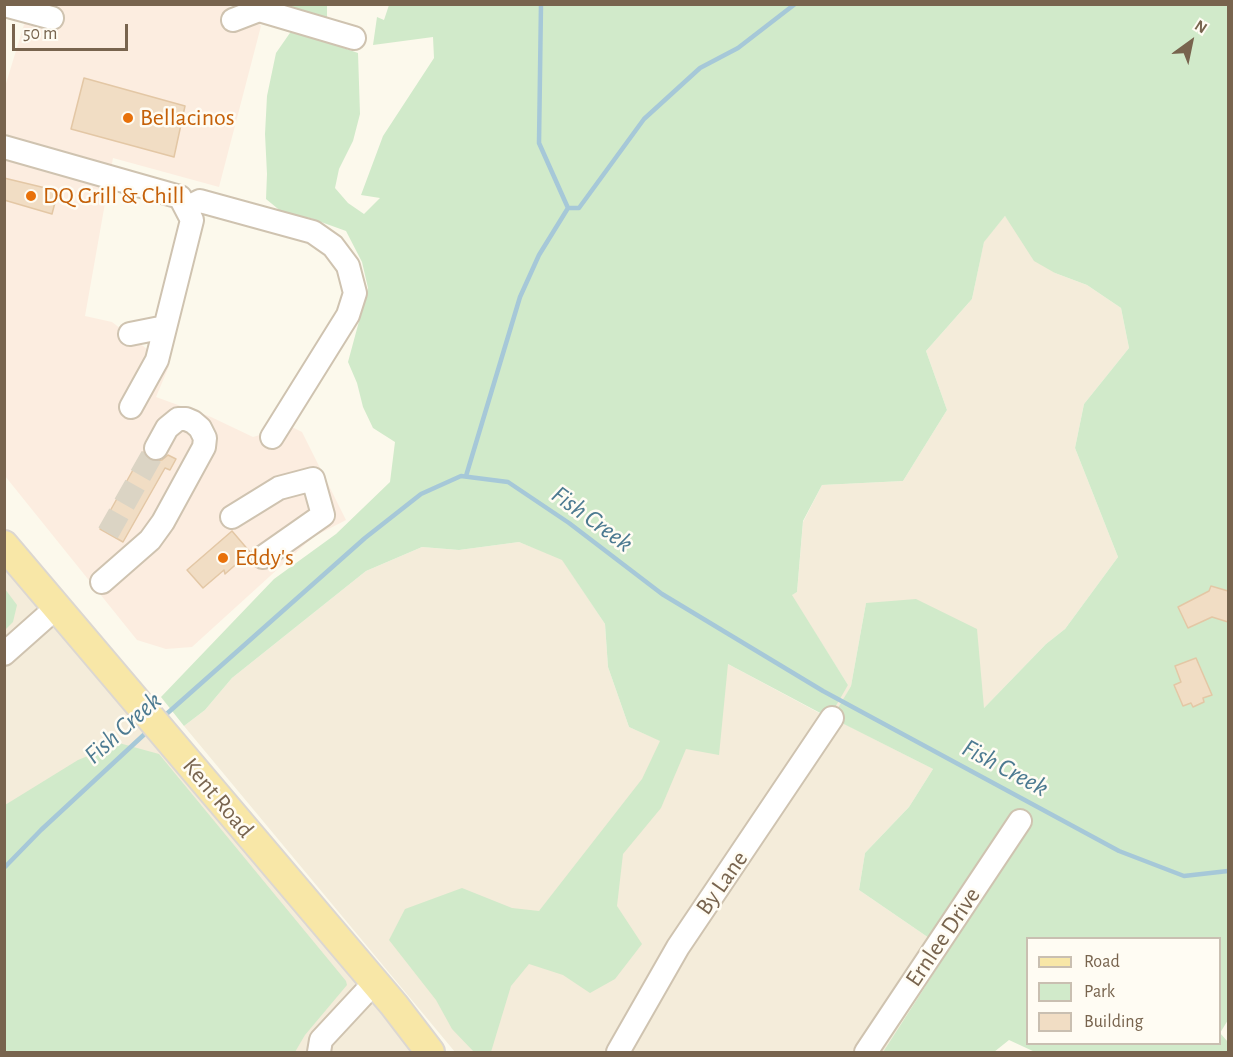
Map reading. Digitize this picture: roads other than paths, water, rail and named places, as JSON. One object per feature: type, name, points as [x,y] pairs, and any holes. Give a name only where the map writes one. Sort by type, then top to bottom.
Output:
[{"type":"main road","name":"Kent Road","points":[[4,545],[374,982],[430,1053]]},
{"type":"street","points":[[4,5],[52,18]]},
{"type":"street","points":[[233,20],[259,10],[354,38]]},
{"type":"street","points":[[4,147],[180,197],[192,220],[157,360],[131,407]]},
{"type":"street","points":[[186,208],[200,201],[313,232],[333,246],[348,266],[355,294],[348,315],[272,437]]},
{"type":"street","points":[[130,334],[165,327]]},
{"type":"street","points":[[102,582],[150,540],[163,522],[204,447],[205,438],[200,428],[193,422],[186,419],[178,420],[171,423],[156,448]]},
{"type":"street","points":[[232,517],[279,488],[313,479],[323,515],[263,556]]},
{"type":"street","points":[[4,654],[57,607]]},
{"type":"street","name":"By Lane","points":[[618,1053],[678,947],[832,718]]},
{"type":"street","name":"Ernlee Drive","points":[[866,1053],[1020,821]]},
{"type":"street","points":[[319,1053],[321,1040],[374,982]]},
{"type":"waterway","points":[[541,4],[539,143],[568,208]]},
{"type":"waterway","points":[[466,476],[520,297],[539,255],[568,208],[579,208],[644,119],[700,68],[738,48],[795,4]]},
{"type":"waterway","name":"Fish Creek","points":[[162,718],[365,538],[421,494],[461,476],[508,482],[569,523],[662,594],[823,691],[1119,851],[1184,876],[1228,871]]},
{"type":"waterway","name":"Fish Creek","points":[[4,868],[41,830],[149,730]]},
{"type":"tunnel","points":[[108,533],[156,448]]},
{"type":"place","name":"Bellacinos","points":[[128,118]]},
{"type":"place","name":"DQ Grill & Chill","points":[[31,196]]},
{"type":"place","name":"Eddy's","points":[[223,558]]}]
